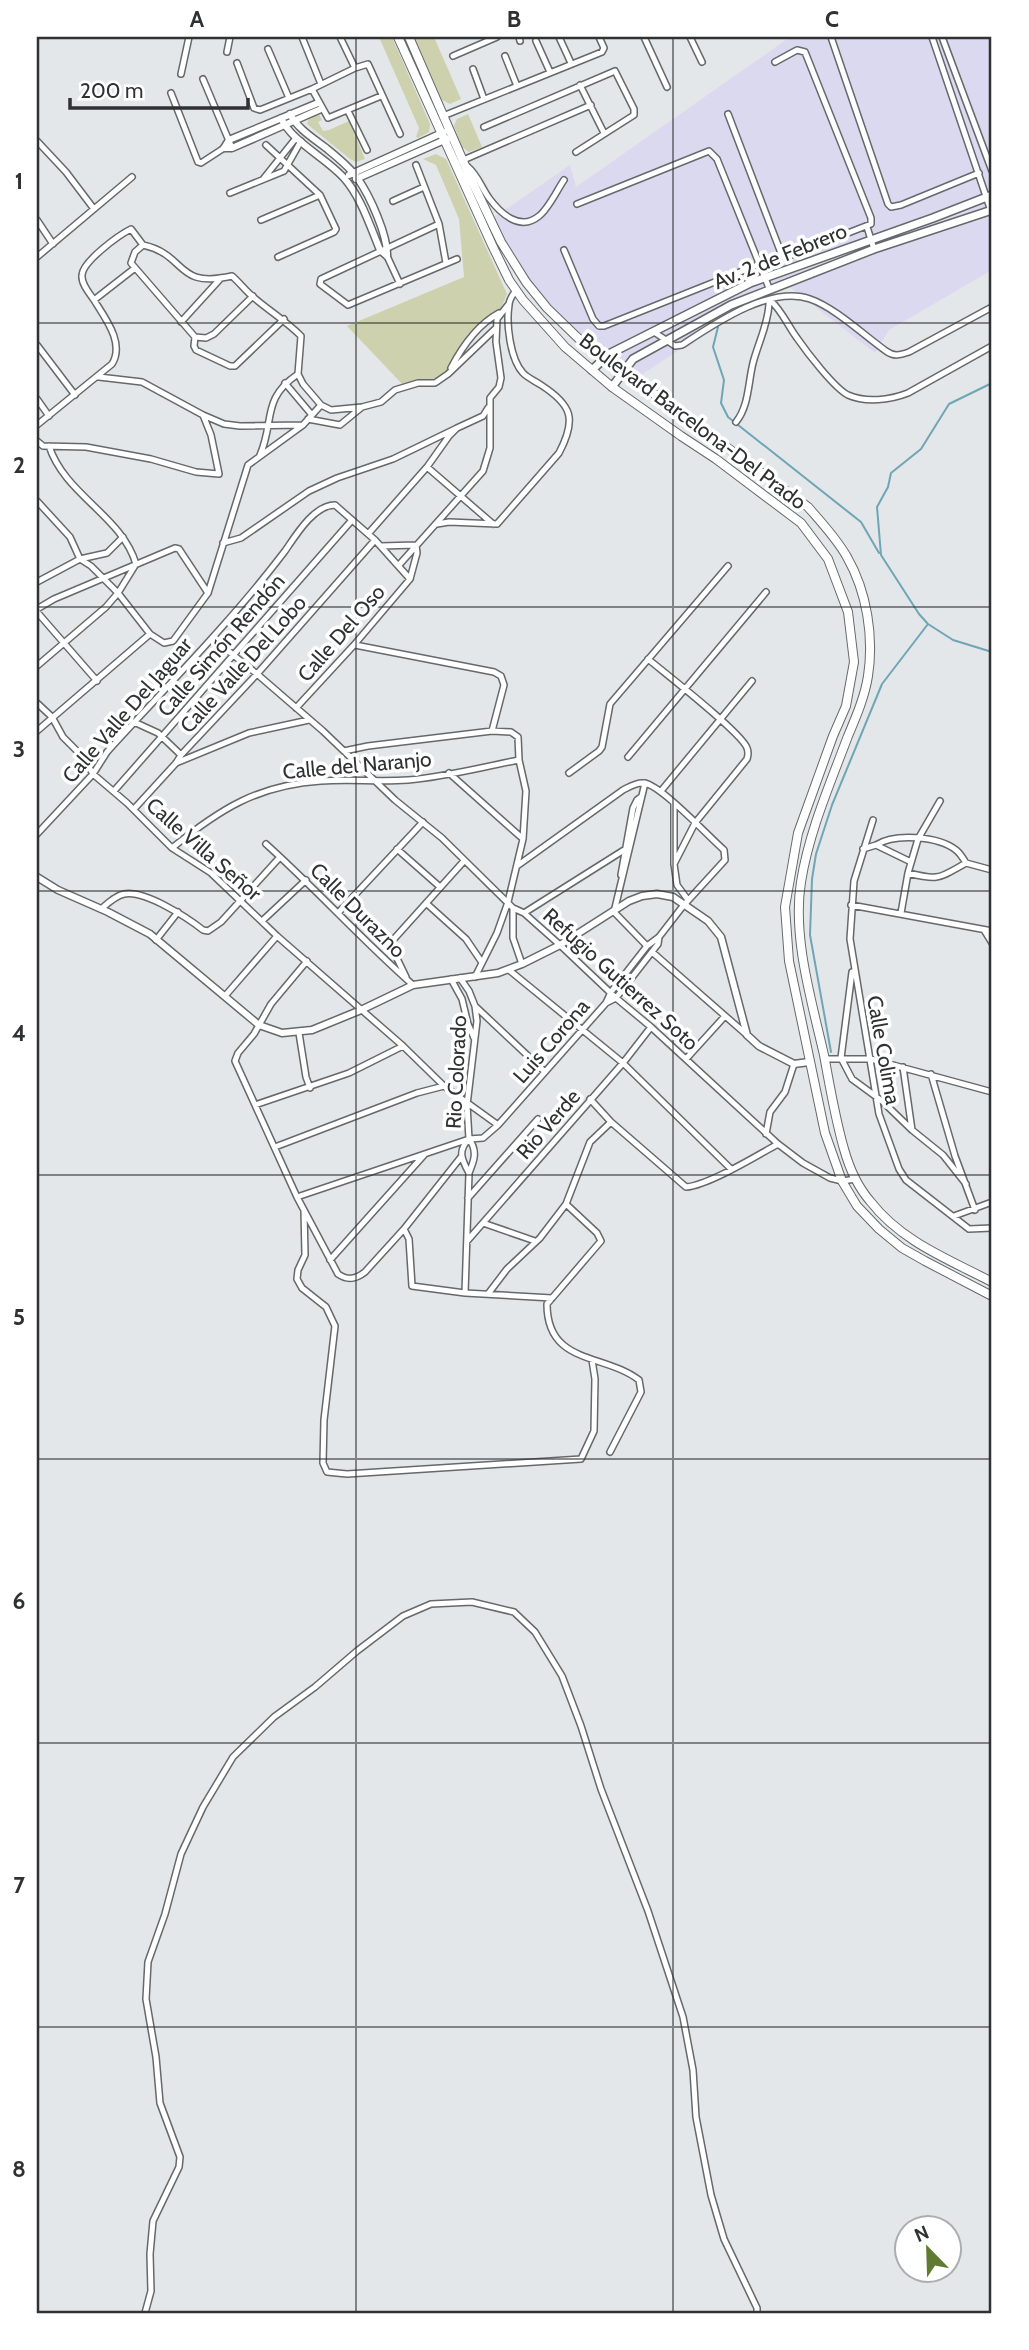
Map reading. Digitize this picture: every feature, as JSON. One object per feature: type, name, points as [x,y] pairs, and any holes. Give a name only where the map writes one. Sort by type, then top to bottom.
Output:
[{"type":"main road","points":[[398,37],[461,163],[496,244]]},
{"type":"main road","points":[[409,37],[443,116],[447,135]]},
{"type":"main road","name":"Av. 2 de Febrero","points":[[592,370],[604,357],[765,277],[989,196]]},
{"type":"main road","name":"Av. 2 de Febrero","points":[[612,387],[633,359],[731,305],[874,249],[992,210]]},
{"type":"main road","name":"Boulevard Barcelona-Del Prado","points":[[496,244],[516,290],[565,347],[612,387],[716,458],[801,523],[828,559],[848,612],[854,662],[846,706],[808,800],[798,833],[785,906],[789,961],[809,1062],[825,1133],[842,1181],[857,1206],[902,1248],[992,1296]]},
{"type":"main road","name":"Boulevard Barcelona-Del Prado","points":[[496,244],[547,308],[578,338],[808,508],[836,541],[857,579],[871,649],[868,679],[811,838],[801,884],[800,928],[825,1059],[844,1151],[868,1199],[888,1222],[926,1250],[992,1282]]},
{"type":"main road","points":[[788,884],[801,884]]},
{"type":"street","points":[[181,74],[189,37]]},
{"type":"street","points":[[228,52],[230,37]]},
{"type":"street","points":[[302,37],[321,84]]},
{"type":"street","points":[[341,37],[355,68]]},
{"type":"street","points":[[453,55],[497,37]]},
{"type":"street","points":[[559,37],[571,63]]},
{"type":"street","points":[[443,116],[602,52],[604,48],[599,37]]},
{"type":"street","points":[[644,37],[667,87]]},
{"type":"street","points":[[690,37],[702,62]]},
{"type":"street","points":[[831,37],[891,207],[979,173]]},
{"type":"street","points":[[932,37],[992,210]]},
{"type":"street","points":[[942,37],[992,171]]},
{"type":"street","points":[[536,41],[550,72]]},
{"type":"street","points":[[268,49],[289,98]]},
{"type":"street","points":[[728,114],[781,253],[789,256],[871,224],[871,218],[805,52],[797,50],[775,62]]},
{"type":"street","points":[[505,56],[517,86]]},
{"type":"street","points":[[237,64],[254,108],[260,110],[368,64],[400,134]]},
{"type":"street","points":[[472,69],[484,99]]},
{"type":"street","points":[[484,127],[614,71],[635,111],[631,118],[576,152]]},
{"type":"street","points":[[203,79],[229,140],[229,148]]},
{"type":"street","points":[[580,85],[604,133]]},
{"type":"street","points":[[312,89],[328,118],[381,96]]},
{"type":"street","points":[[172,93],[198,162],[201,163],[319,106]]},
{"type":"street","points":[[564,180],[539,216],[524,222],[508,218],[489,198],[475,174],[461,163],[590,105]]},
{"type":"street","points":[[348,111],[367,150]]},
{"type":"street","points":[[292,117],[355,176],[380,227],[384,249]]},
{"type":"street","points":[[229,140],[283,122]]},
{"type":"street","points":[[283,122],[347,181],[400,284]]},
{"type":"street","points":[[347,181],[447,135]]},
{"type":"street","points":[[262,181],[299,139]]},
{"type":"street","points":[[230,193],[284,172],[299,139]]},
{"type":"street","points":[[37,141],[66,172],[94,209]]},
{"type":"street","points":[[266,145],[320,195],[336,229],[278,257]]},
{"type":"street","points":[[577,204],[709,151],[717,159],[769,289]]},
{"type":"street","points":[[416,165],[439,224],[446,263]]},
{"type":"street","points":[[37,257],[132,177]]},
{"type":"street","points":[[393,201],[424,187]]},
{"type":"street","points":[[261,220],[320,195]]},
{"type":"street","points":[[365,214],[373,211]]},
{"type":"street","points":[[37,220],[53,244]]},
{"type":"street","points":[[439,224],[321,279],[320,284],[348,306],[457,259]]},
{"type":"street","points":[[372,230],[380,227]]},
{"type":"street","points":[[867,227],[874,249]]},
{"type":"street","points":[[37,425],[99,377],[116,358],[116,340],[83,281],[82,274],[103,249],[131,229],[143,245],[172,257],[182,271],[196,279],[232,276],[284,319],[301,336],[299,374],[303,384],[321,405],[331,411],[381,402],[396,390],[418,383],[435,383],[496,328]]},
{"type":"street","points":[[143,245],[131,262],[195,337],[206,338],[215,334],[253,296]]},
{"type":"street","points":[[565,250],[593,319],[599,326],[760,264]]},
{"type":"street","points":[[94,300],[135,268]]},
{"type":"street","points":[[181,322],[222,278]]},
{"type":"street","points":[[399,565],[483,471],[490,448],[490,398],[499,387],[501,378],[497,319],[516,290]]},
{"type":"street","points":[[654,332],[675,346],[682,345],[716,323],[748,307],[772,298],[796,296],[811,299],[845,320],[886,352],[898,355],[909,352],[992,307]]},
{"type":"street","points":[[736,422],[744,412],[754,362],[771,301],[825,373],[845,394],[861,399],[898,397],[908,393],[992,346]]},
{"type":"street","points":[[437,524],[493,524],[500,520],[559,453],[565,441],[569,424],[566,406],[518,366],[509,336],[509,304]]},
{"type":"street","points":[[448,374],[461,350],[476,331],[502,312]]},
{"type":"street","points":[[195,337],[196,350],[235,366],[284,319]]},
{"type":"street","points":[[38,350],[75,394]]},
{"type":"street","points":[[259,458],[268,432],[266,425],[274,398],[285,383],[299,374]]},
{"type":"street","points":[[99,377],[142,382],[224,424],[303,425]]},
{"type":"street","points":[[285,383],[310,417],[340,425],[362,407]]},
{"type":"street","points":[[37,399],[49,416]]},
{"type":"street","points":[[37,501],[70,537],[80,559],[118,593],[150,634],[164,643],[173,641],[208,593],[248,465],[303,425],[321,405]]},
{"type":"street","points":[[223,543],[241,538],[318,487],[393,459],[483,416],[490,406]]},
{"type":"street","points":[[37,441],[43,446],[86,447],[126,453],[196,472],[219,474],[211,435],[203,415]]},
{"type":"street","points":[[368,534],[427,467],[457,428]]},
{"type":"street","points":[[37,666],[106,607],[136,564],[132,550],[122,537],[66,479],[56,465],[49,446]]},
{"type":"street","points":[[427,467],[493,524]]},
{"type":"street","name":"Calle Valle Del Lobo","points":[[212,638],[258,587],[312,517],[330,505],[335,505],[352,520]]},
{"type":"street","points":[[352,520],[381,546],[410,579]]},
{"type":"street","name":"Calle Simón Rendón","points":[[114,791],[352,520]]},
{"type":"street","points":[[37,582],[80,559],[107,552],[122,537]]},
{"type":"street","name":"Calle Valle Del Lobo","points":[[134,809],[374,540]]},
{"type":"street","points":[[381,546],[416,545]]},
{"type":"street","points":[[410,579],[417,553],[416,545]]},
{"type":"street","points":[[97,681],[37,611],[54,598],[175,548],[179,549],[208,593]]},
{"type":"street","points":[[569,773],[599,751],[602,747],[607,709],[728,566]]},
{"type":"street","name":"Calle Del Oso","points":[[296,708],[410,579]]},
{"type":"street","points":[[628,757],[766,592]]},
{"type":"street","points":[[37,731],[150,634]]},
{"type":"street","name":"Refugio Gutierrez Soto","points":[[212,638],[309,719],[374,782],[442,838],[513,908],[524,913],[560,945],[766,1134],[803,1163],[830,1178],[842,1181]]},
{"type":"street","name":"Calle Valle Del Jaguar","points":[[37,834],[93,774],[107,752],[212,638]]},
{"type":"street","points":[[354,645],[494,672],[501,676],[504,685],[492,731]]},
{"type":"street","points":[[648,659],[719,719],[746,745],[748,751],[747,759],[695,823],[674,864]]},
{"type":"street","points":[[661,791],[752,681]]},
{"type":"street","name":"Calle Villa Señor","points":[[37,703],[52,718],[63,737],[83,757],[93,774],[134,809],[172,848],[211,873],[444,1086],[498,1125]]},
{"type":"street","points":[[176,763],[249,733],[309,719]]},
{"type":"street","points":[[135,722],[162,736],[181,755]]},
{"type":"street","points":[[344,751],[492,731],[516,734],[518,737],[519,760],[526,791],[523,839],[508,902],[475,977]]},
{"type":"street","name":"Calle del Naranjo","points":[[172,848],[222,809],[262,792],[321,781],[374,782],[411,779],[519,760]]},
{"type":"street","points":[[449,773],[523,839]]},
{"type":"street","points":[[517,866],[623,790],[638,783],[645,783],[661,791],[695,823]]},
{"type":"street","points":[[614,912],[645,783]]},
{"type":"street","points":[[622,885],[624,850],[635,804],[641,797]]},
{"type":"street","points":[[901,913],[908,873],[918,839],[940,801]]},
{"type":"street","points":[[674,804],[674,864],[677,885],[685,903]]},
{"type":"street","name":"Calle Colima","points":[[873,820],[854,881],[850,939],[879,1114],[899,1170],[906,1180],[969,1229],[992,1228]]},
{"type":"street","points":[[338,913],[423,822]]},
{"type":"street","name":"Luis Corona","points":[[297,1197],[469,1139],[483,1138],[498,1125],[606,1003],[611,992],[647,946],[660,937],[685,903],[725,860],[723,850],[695,823]]},
{"type":"street","points":[[863,849],[890,838],[941,842],[958,851],[966,863],[992,870]]},
{"type":"street","name":"Calle Durazno","points":[[266,844],[410,983]]},
{"type":"street","points":[[876,845],[911,862]]},
{"type":"street","points":[[397,849],[440,887]]},
{"type":"street","points":[[524,913],[624,850]]},
{"type":"street","points":[[101,909],[117,897],[128,894],[178,912],[208,931],[220,922],[280,857]]},
{"type":"street","points":[[410,983],[391,946],[393,940],[464,861]]},
{"type":"street","points":[[908,873],[941,878],[966,863]]},
{"type":"street","points":[[37,877],[58,890],[135,926],[156,940],[258,1025],[282,1033],[312,1031],[362,1010],[410,983],[475,977],[509,970],[560,945],[642,896],[657,894],[673,897],[708,921],[721,937],[747,1035]]},
{"type":"street","points":[[262,921],[306,880]]},
{"type":"street","points":[[426,903],[466,939],[481,961]]},
{"type":"street","points":[[851,905],[992,931]]},
{"type":"street","points":[[513,908],[513,938],[522,964]]},
{"type":"street","points":[[156,940],[178,912]]},
{"type":"street","points":[[614,912],[647,946]]},
{"type":"street","points":[[982,928],[989,934],[992,943]]},
{"type":"street","points":[[225,996],[277,936]]},
{"type":"street","points":[[606,1003],[616,998],[659,944],[660,937]]},
{"type":"street","points":[[652,952],[760,1046],[794,1064],[809,1062]]},
{"type":"street","points":[[307,961],[271,1004],[235,1061],[297,1197],[338,1274],[345,1279],[358,1278],[365,1272],[404,1229],[461,1157]]},
{"type":"street","points":[[853,964],[841,1058],[852,1079],[943,1154],[966,1184]]},
{"type":"street","points":[[509,970],[623,1063],[731,1169]]},
{"type":"street","name":"Rio Colorado","points":[[460,978],[475,1006],[477,1021],[467,1105],[469,1139],[463,1146],[461,1157],[469,1173],[465,1293]]},
{"type":"street","points":[[451,979],[462,999],[475,1040]]},
{"type":"street","points":[[475,1006],[545,1072]]},
{"type":"street","points":[[686,1059],[725,1016]]},
{"type":"street","name":"Rio Verde","points":[[468,1240],[623,1063],[651,1027]]},
{"type":"street","points":[[299,1033],[310,1087]]},
{"type":"street","points":[[256,1105],[349,1073],[403,1046]]},
{"type":"street","points":[[825,1059],[871,1059],[992,1092]]},
{"type":"street","points":[[766,1134],[770,1112],[785,1092],[794,1064]]},
{"type":"street","points":[[903,1067],[912,1130]]},
{"type":"street","points":[[931,1074],[975,1210]]},
{"type":"street","points":[[275,1147],[417,1093],[444,1086]]},
{"type":"street","points":[[590,1100],[681,1185],[689,1187],[778,1144]]},
{"type":"street","points":[[468,1199],[538,1119]]},
{"type":"street","points":[[488,1294],[507,1269],[544,1233],[566,1204],[590,1142],[611,1122]]},
{"type":"street","points":[[469,1139],[475,1146],[475,1158],[469,1173]]},
{"type":"street","points":[[330,1259],[424,1154]]},
{"type":"street","points":[[842,1181],[856,1179]]},
{"type":"street","points":[[954,1216],[992,1202]]},
{"type":"street","points":[[566,1204],[597,1233],[601,1241],[547,1304],[551,1331],[575,1355],[628,1372],[639,1380],[640,1392],[610,1452]]},
{"type":"street","points":[[304,1210],[305,1255],[298,1270],[299,1283],[326,1307],[335,1326],[324,1420],[323,1463],[327,1472],[347,1474],[581,1459],[594,1431],[595,1379],[592,1360]]},
{"type":"street","points":[[483,1223],[535,1241]]},
{"type":"street","points":[[404,1229],[409,1239],[412,1286],[465,1293],[552,1298]]},
{"type":"street","points":[[981,1277],[992,1276]]},
{"type":"street","points":[[145,2313],[150,2291],[153,2221],[179,2167],[180,2157],[160,2103],[156,2057],[146,1999],[148,1962],[181,1854],[192,1830],[233,1757],[274,1717],[403,1616],[431,1604],[472,1602],[514,1612],[535,1633],[562,1676],[601,1789],[648,1911],[683,2017],[693,2070],[696,2117],[711,2194],[724,2239],[757,2313]]},
{"type":"shaded area","points":[[790,37],[992,37],[992,270],[889,330],[875,353],[783,282],[644,373],[632,378],[547,308],[490,220],[570,165],[576,187]]},
{"type":"green space","points":[[379,37],[392,37],[430,124],[429,132],[418,138],[419,128]]},
{"type":"green space","points":[[414,37],[434,37],[461,99],[450,104],[442,100]]},
{"type":"green space","points":[[319,114],[322,120],[318,122],[323,131],[349,121],[365,159],[356,162],[350,159],[307,124],[309,118]]},
{"type":"green space","points":[[468,114],[482,147],[469,152],[462,147],[454,126],[457,119]]},
{"type":"green space","points":[[436,154],[446,159],[507,294],[500,311],[476,331],[448,374],[435,383],[405,387],[347,326],[464,277],[459,219],[436,165],[423,159]]},
{"type":"waterway","points":[[718,327],[713,347],[724,380],[721,403],[728,417],[861,522],[879,553]]},
{"type":"waterway","points":[[992,383],[949,404],[921,449],[891,473],[888,487],[877,507],[881,555],[919,614],[928,624],[953,640],[992,652]]},
{"type":"waterway","points":[[831,1052],[810,935],[812,879],[816,854],[832,805],[882,684],[928,624]]}]
